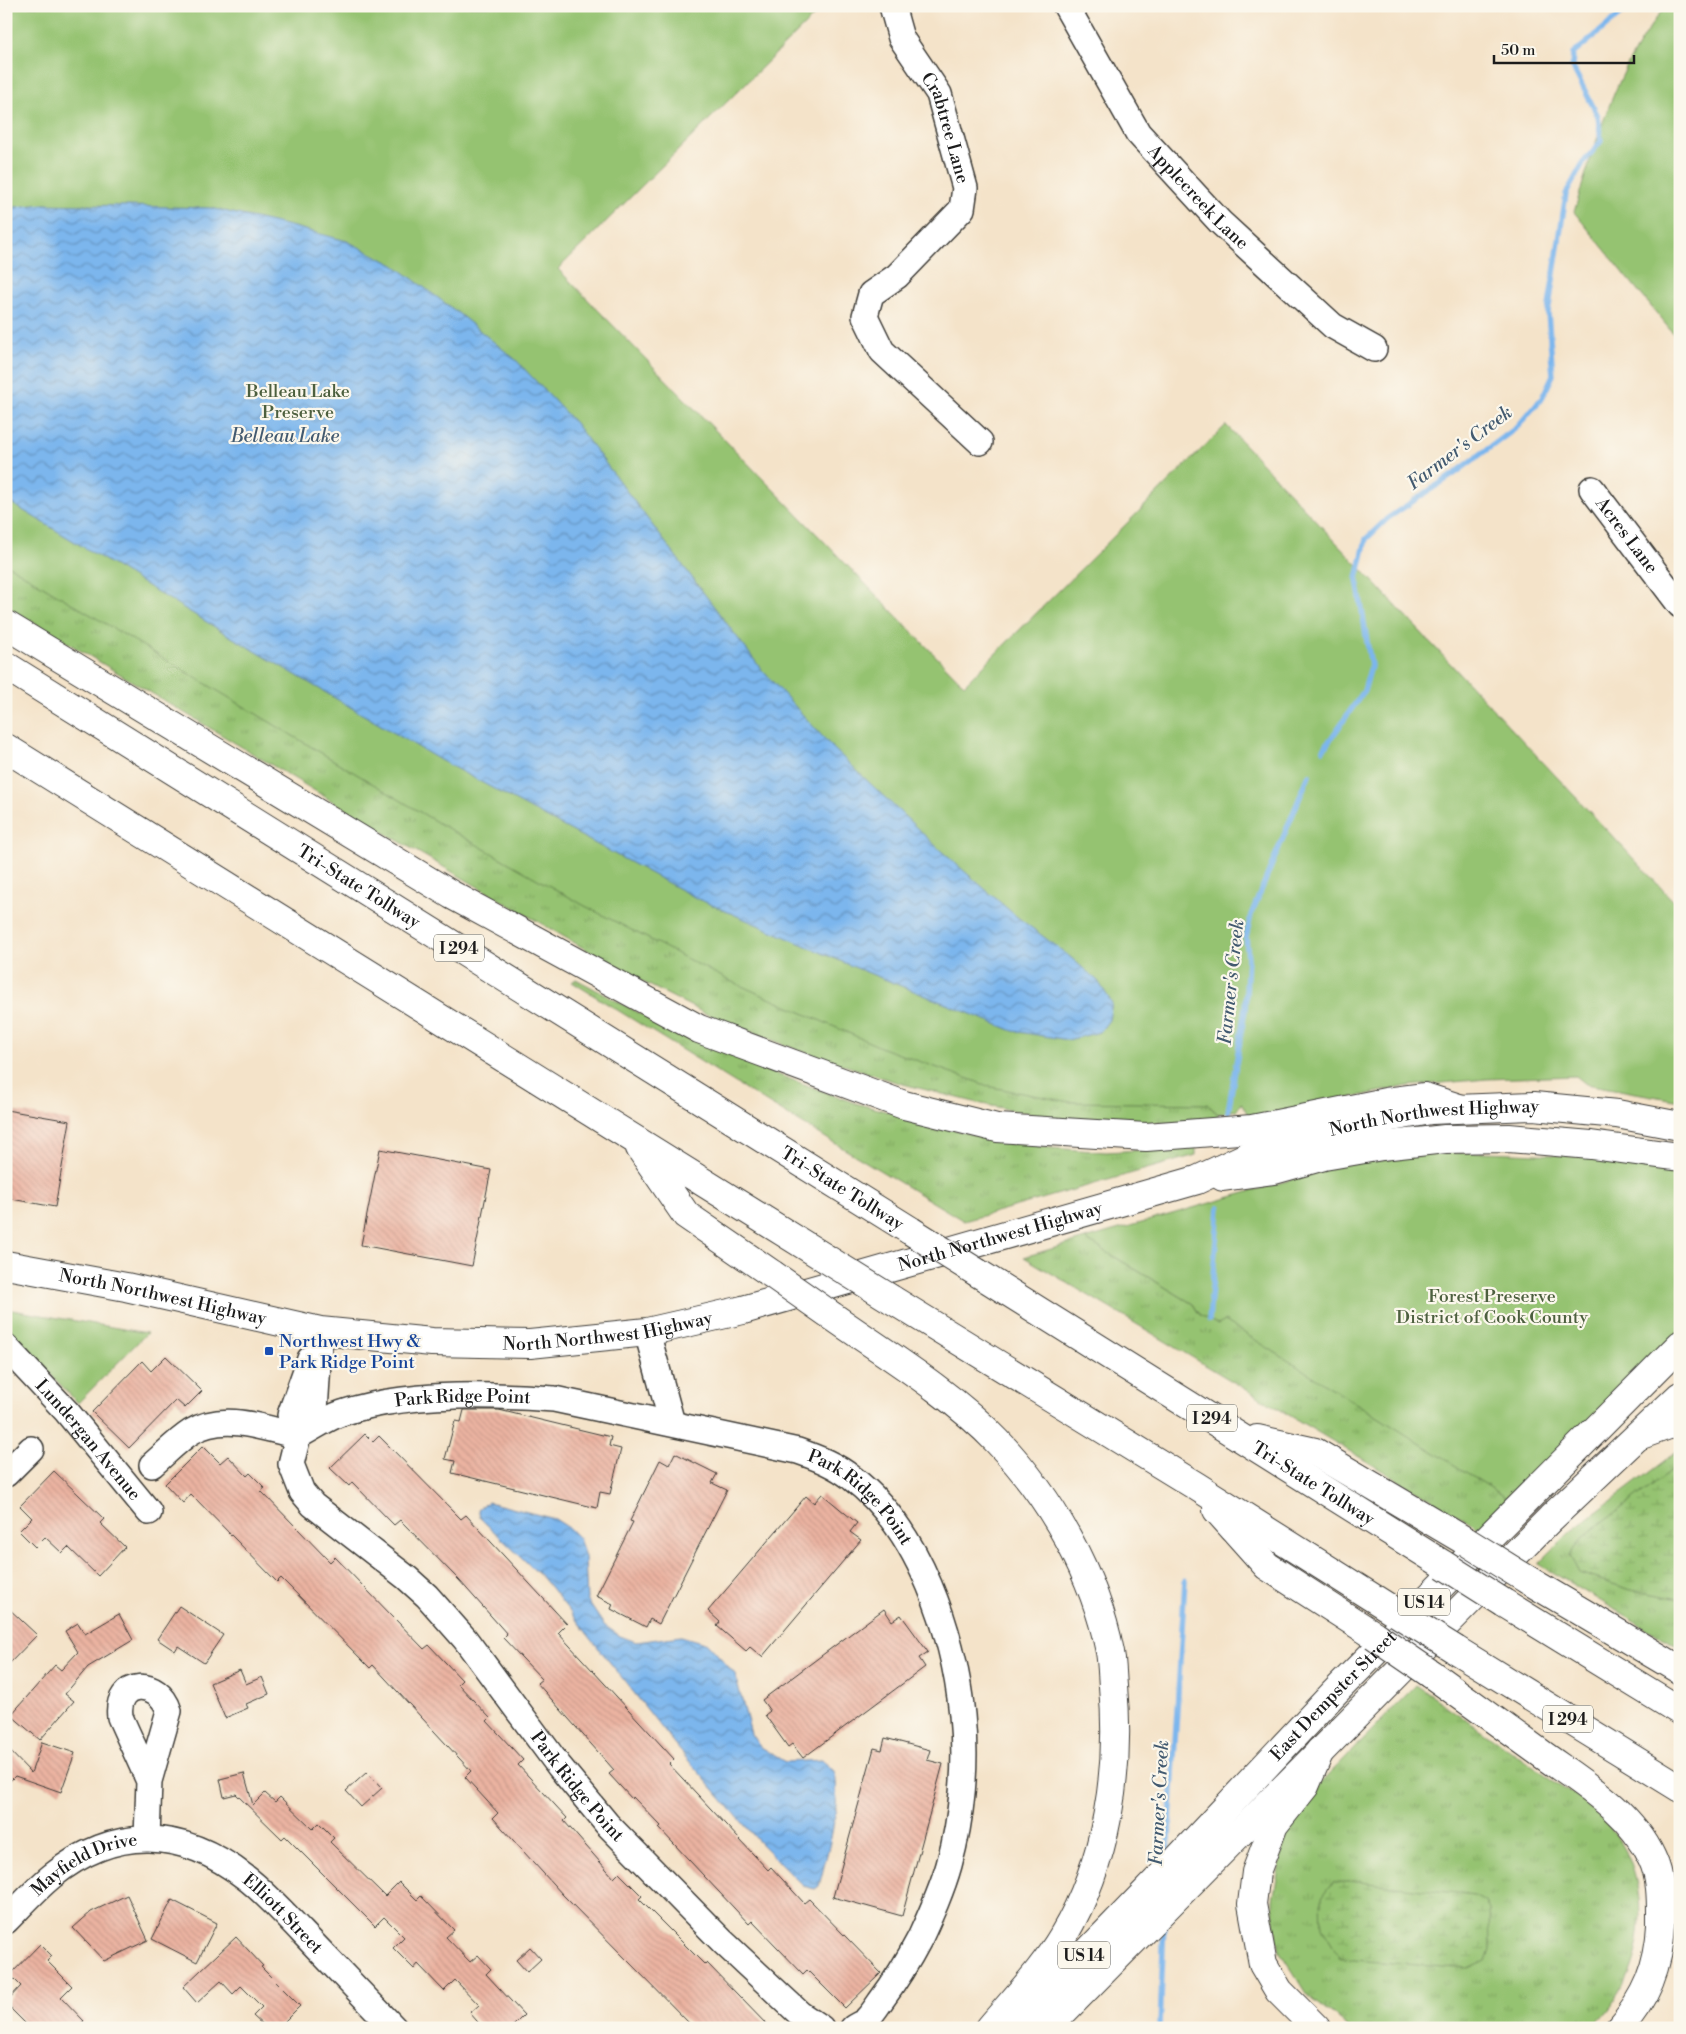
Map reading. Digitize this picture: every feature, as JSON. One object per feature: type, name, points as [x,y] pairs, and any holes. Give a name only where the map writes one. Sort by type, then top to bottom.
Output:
[{"type":"main road","points":[[6,625],[452,894],[699,1029],[904,1105],[998,1128],[1146,1137],[1252,1129],[1386,1102],[1425,1097],[1459,1108]]},
{"type":"main road","name":"Tri-State Tollway","points":[[6,666],[1680,1712]]},
{"type":"main road","name":"I 294","points":[[6,748],[1680,1788]]},
{"type":"main road","name":"North Northwest Highway","points":[[1197,1180],[1278,1142],[1369,1121],[1431,1110],[1534,1106],[1648,1118],[1680,1126]]},
{"type":"main road","points":[[1604,1112],[1680,1117]]},
{"type":"main road","name":"North Northwest Highway","points":[[6,1265],[126,1287],[320,1330],[432,1342],[516,1344],[647,1332],[743,1310],[1197,1180],[1274,1170],[1324,1156],[1382,1146],[1444,1139],[1509,1138],[1591,1145],[1680,1157]]},
{"type":"main road","points":[[634,1139],[686,1215],[956,1404],[996,1440],[1032,1480],[1061,1524],[1078,1558],[1094,1599],[1110,1652],[1116,1720],[1113,1782],[1104,1832],[1088,1884],[1063,1936],[1030,1982],[990,2028]]},
{"type":"main road","name":"East Dempster Street","points":[[1047,2028],[1155,1919],[1174,1863],[1335,1692],[1680,1345]]},
{"type":"main road","name":"US 14","points":[[1641,1434],[1680,1396]]},
{"type":"main road","points":[[1641,1434],[1680,1421]]},
{"type":"main road","points":[[1237,1434],[1315,1452],[1680,1670]]},
{"type":"main road","name":"East Dempster Street","points":[[1014,2028],[1320,1751],[1551,1518],[1641,1434]]},
{"type":"main road","points":[[1196,1486],[1267,1566],[1431,1674],[1587,1787],[1632,1825],[1652,1858],[1660,1886],[1660,1948],[1650,1980],[1635,2009],[1618,2028]]},
{"type":"main road","points":[[1316,2028],[1279,1991],[1263,1964],[1252,1904],[1256,1872],[1274,1825],[1305,1786],[1320,1751]]},
{"type":"street","name":"Crabtree Lane","points":[[892,6],[901,38],[938,94],[965,188],[962,209],[897,276],[871,294],[865,316],[882,351],[980,442]]},
{"type":"street","name":"Applecreek Lane","points":[[1066,6],[1138,133],[1220,222],[1333,326],[1374,349]]},
{"type":"street","name":"Acres Lane","points":[[1592,490],[1680,604]]},
{"type":"street","name":"Park Ridge Point","points":[[320,1330],[315,1411],[298,1436],[291,1464],[302,1492],[313,1506],[407,1578],[427,1596],[465,1639],[559,1766],[607,1824],[723,1942],[800,2014],[821,2028]]},
{"type":"street","points":[[647,1332],[672,1423]]},
{"type":"street","name":"Lundergan Avenue","points":[[6,1347],[67,1412],[149,1512]]},
{"type":"street","name":"Park Ridge Point","points":[[298,1436],[341,1414],[380,1404],[448,1396],[523,1396],[554,1399],[798,1451],[836,1467],[853,1479],[891,1518],[914,1552],[928,1580],[941,1616],[962,1715],[962,1785],[957,1825],[949,1864],[935,1906],[915,1948],[895,1982],[866,2020],[853,2028]]},
{"type":"street","name":"Lundergan Avenue","points":[[152,1465],[193,1431],[212,1424],[237,1422],[298,1436]]},
{"type":"street","points":[[6,1474],[30,1449]]},
{"type":"street","points":[[146,1838],[149,1780]]},
{"type":"street","name":"Mayfield Drive","points":[[6,1921],[53,1875],[76,1860],[98,1849],[120,1842],[146,1838]]},
{"type":"street","name":"Elliott Street","points":[[146,1838],[186,1844],[219,1860],[246,1878],[269,1898],[394,2028]]},
{"type":"green space","name":"Belleau Lake Preserve","points":[[6,6],[824,6],[558,269],[964,685],[1226,425],[1680,908],[1680,1101],[1586,1084],[1576,1076],[1487,1079],[1408,1086],[1250,1118],[1241,1103],[1237,1110],[1218,1114],[1207,1104],[1070,1102],[991,1087],[885,1049],[730,981],[585,906],[435,821],[6,564]]},
{"type":"green space","points":[[1666,6],[1680,6],[1680,342],[1574,212],[1600,131],[1621,78],[1649,29]]},
{"type":"green space","points":[[6,500],[1207,1104],[1218,1114],[1216,1125],[1057,1119],[982,1104],[899,1083],[798,1050],[706,1014],[637,979],[397,840],[6,606]]},
{"type":"green space","points":[[576,979],[665,1027],[779,1075],[855,1103],[971,1134],[1051,1148],[1106,1152],[1196,1147],[1196,1155],[964,1221],[572,982]]},
{"type":"green space","name":"Forest Preserve District of Cook County","points":[[1481,1152],[1582,1157],[1631,1163],[1680,1174],[1680,1335],[1515,1503],[1225,1321],[1218,1325],[1200,1315],[1193,1304],[1085,1239],[1342,1165],[1435,1154]]},
{"type":"green space","name":"Forest Preserve District of Cook County","points":[[1669,1171],[1680,1174],[1667,1325],[1480,1529],[1024,1257],[1085,1239],[1193,1304],[1199,1314]]},
{"type":"green space","points":[[6,1309],[147,1333],[78,1403],[6,1328]]},
{"type":"green space","points":[[1680,1449],[1680,1648],[1538,1564],[1570,1532]]},
{"type":"green space","points":[[1680,1464],[1680,1599],[1631,1590],[1579,1573],[1570,1556],[1583,1537]]},
{"type":"green space","points":[[1416,1685],[1578,1798],[1606,1823],[1617,1836],[1625,1850],[1632,1865],[1639,1898],[1640,1914],[1637,1947],[1631,1969],[1621,1991],[1600,2020],[1591,2028],[1350,2028],[1307,1995],[1280,1952],[1274,1925],[1273,1900],[1284,1842],[1292,1822],[1310,1794]]},
{"type":"green space","points":[[1333,1882],[1360,1882],[1474,1895],[1485,1901],[1489,1910],[1490,1949],[1486,1961],[1469,1969],[1341,1959],[1322,1928],[1321,1898]]},
{"type":"water","name":"Belleau Lake","points":[[44,204],[211,208],[290,226],[347,241],[394,265],[453,309],[516,360],[575,423],[762,670],[832,747],[940,850],[1016,916],[1069,956],[1098,981],[1112,1003],[1109,1020],[1100,1032],[1068,1040],[1013,1031],[854,967],[696,898],[440,760],[228,635],[6,500],[6,208]]},
{"type":"water","points":[[488,1502],[555,1519],[569,1528],[579,1538],[585,1557],[587,1600],[604,1625],[620,1636],[636,1642],[681,1636],[708,1644],[735,1674],[751,1734],[760,1747],[785,1762],[822,1760],[835,1772],[835,1815],[819,1886],[815,1889],[803,1886],[761,1844],[676,1746],[544,1579],[481,1519],[478,1509]]},
{"type":"building","points":[[6,1110],[70,1121],[55,1207],[6,1198]]},
{"type":"building","points":[[380,1149],[491,1170],[472,1266],[361,1245]]},
{"type":"building","points":[[166,1356],[202,1391],[185,1408],[176,1400],[129,1448],[92,1412],[142,1361],[151,1371]]},
{"type":"building","points":[[464,1410],[499,1410],[611,1437],[609,1446],[621,1449],[610,1494],[600,1492],[597,1508],[452,1473],[455,1461],[445,1459],[455,1421],[461,1422]]},
{"type":"building","points":[[365,1434],[373,1442],[379,1436],[461,1519],[466,1515],[567,1624],[558,1633],[674,1759],[669,1764],[768,1870],[771,1867],[804,1903],[809,1899],[881,1973],[845,2008],[807,1970],[803,1974],[752,1921],[749,1924],[659,1828],[661,1826],[609,1774],[614,1770],[537,1683],[542,1679],[503,1638],[507,1634],[459,1580],[400,1520],[394,1525],[352,1482],[349,1486],[330,1468]]},
{"type":"building","points":[[203,1446],[220,1463],[228,1456],[247,1476],[250,1473],[265,1488],[261,1491],[330,1562],[335,1557],[424,1649],[429,1645],[462,1680],[458,1684],[490,1718],[487,1721],[523,1760],[518,1765],[567,1818],[564,1821],[614,1878],[619,1873],[642,1896],[639,1899],[705,1965],[707,1963],[770,2028],[694,2028],[563,1895],[493,1818],[498,1813],[465,1777],[471,1771],[373,1665],[370,1668],[281,1578],[277,1582],[191,1494],[183,1503],[165,1484]]},
{"type":"building","points":[[675,1453],[717,1474],[712,1483],[727,1490],[659,1624],[650,1619],[646,1627],[611,1609],[613,1604],[596,1596],[633,1522],[630,1521],[660,1460],[669,1465]]},
{"type":"building","points":[[54,1471],[104,1519],[100,1523],[125,1547],[98,1576],[68,1547],[62,1553],[45,1537],[35,1547],[19,1531],[32,1518],[20,1506]]},
{"type":"building","points":[[822,1494],[857,1523],[850,1532],[861,1540],[762,1657],[750,1647],[746,1651],[717,1626],[720,1622],[708,1611],[806,1496],[814,1503]]},
{"type":"building","points":[[6,1606],[37,1635],[6,1667]]},
{"type":"building","points":[[179,1606],[223,1635],[204,1663],[178,1646],[175,1651],[157,1639]]},
{"type":"building","points":[[884,1609],[892,1621],[901,1615],[928,1652],[919,1658],[925,1667],[803,1758],[792,1744],[788,1747],[765,1715],[770,1711],[762,1700]]},
{"type":"building","points":[[119,1614],[133,1640],[88,1667],[65,1694],[74,1701],[40,1740],[11,1715],[55,1665],[61,1670],[78,1652],[65,1631],[78,1623],[85,1634]]},
{"type":"building","points":[[240,1670],[246,1684],[262,1677],[269,1694],[246,1704],[248,1708],[225,1718],[210,1683]]},
{"type":"building","points":[[885,1738],[930,1750],[927,1760],[943,1764],[902,1916],[833,1897],[874,1748],[882,1750]]},
{"type":"building","points":[[42,1742],[75,1753],[61,1792],[15,1776],[6,1785],[6,1747],[31,1773]]},
{"type":"building","points":[[367,1772],[382,1788],[361,1807],[346,1791]]},
{"type":"building","points":[[244,1773],[253,1805],[265,1793],[275,1802],[280,1797],[313,1829],[319,1823],[334,1838],[330,1842],[385,1896],[399,1882],[417,1900],[421,1896],[454,1930],[446,1937],[470,1962],[478,1955],[491,1969],[486,1974],[524,2015],[511,2028],[483,2028],[470,2013],[479,2005],[455,1980],[444,1991],[418,1964],[414,1969],[393,1948],[404,1937],[384,1917],[375,1926],[285,1836],[282,1839],[236,1794],[224,1797],[220,1779]]},
{"type":"building","points":[[127,1895],[148,1940],[104,1961],[73,1928],[91,1912]]},
{"type":"building","points":[[172,1900],[217,1923],[197,1962],[152,1939]]},
{"type":"building","points":[[236,1937],[263,1966],[261,1967],[300,2006],[278,2028],[266,2028],[253,2016],[262,2007],[241,1986],[233,1994],[221,1981],[197,2003],[183,1987]]},
{"type":"building","points":[[40,1944],[52,1956],[47,1961],[72,1986],[61,1997],[84,2021],[76,2028],[30,2028],[6,2004],[21,1986],[10,1975]]},
{"type":"building","points":[[530,1947],[541,1959],[527,1972],[516,1960]]},
{"type":"waterway","name":"Farmer's Creek","points":[[1323,750],[1364,691],[1371,666],[1357,579],[1366,539],[1388,518],[1454,474],[1516,428],[1542,398],[1553,375],[1548,313],[1566,194],[1583,163],[1601,141],[1598,116],[1572,66],[1573,54],[1630,6]]},
{"type":"waterway","name":"Farmer's Creek","points":[[1228,1112],[1245,1010],[1248,958],[1246,937],[1251,915],[1309,775]]},
{"type":"waterway","name":"Farmer's Creek","points":[[1209,1320],[1219,1207]]},
{"type":"waterway","name":"Farmer's Creek","points":[[1168,1856],[1185,1580]]},
{"type":"waterway","name":"Farmer's Creek","points":[[1160,2028],[1164,1922]]},
{"type":"place","name":"Northwest Hwy & Park Ridge Point","points":[[269,1351]]}]
